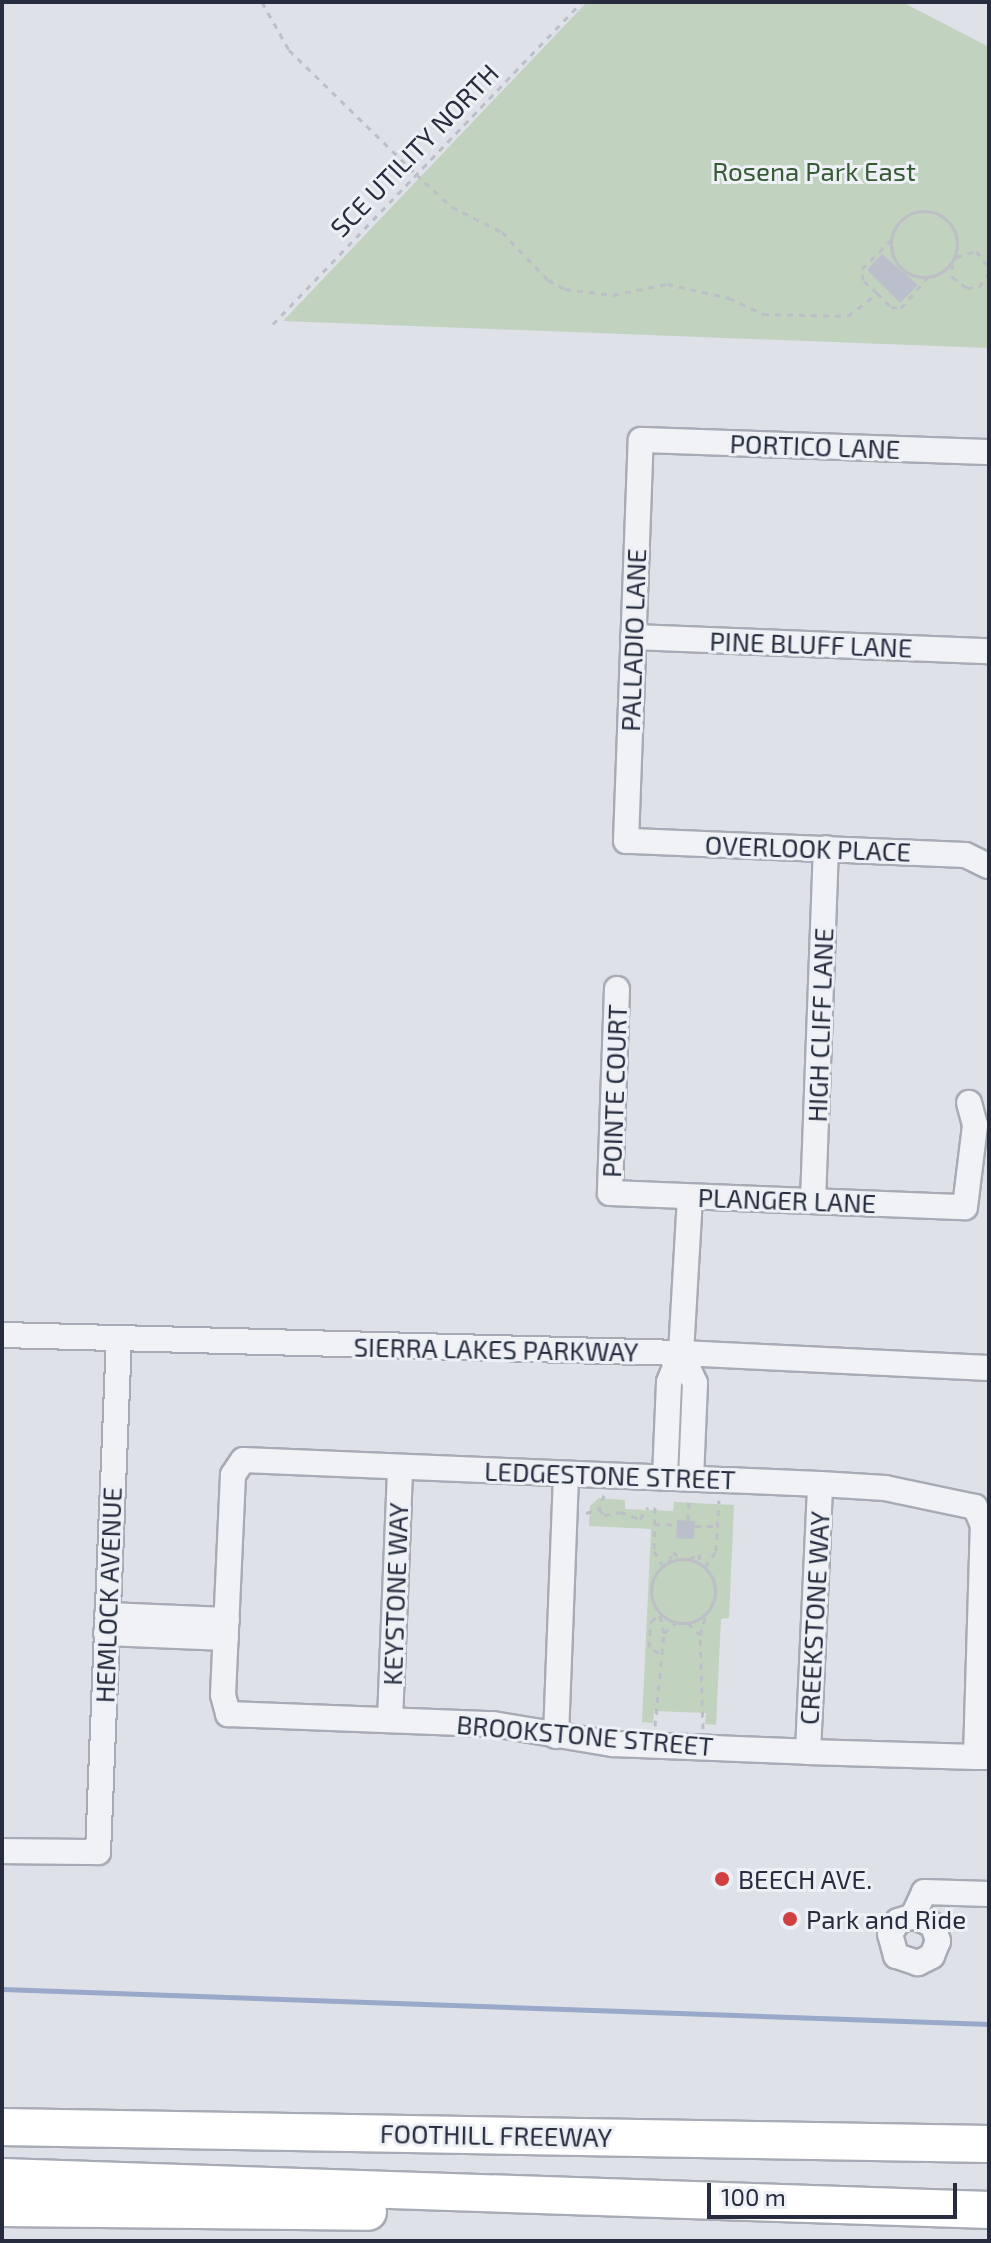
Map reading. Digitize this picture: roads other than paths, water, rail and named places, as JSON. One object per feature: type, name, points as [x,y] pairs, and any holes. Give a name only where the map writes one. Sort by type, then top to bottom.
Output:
[{"type":"highway","name":"FOOTHILL FREEWAY","points":[[2,2127],[989,2144]]},
{"type":"highway","points":[[2,2177],[989,2210]]},
{"type":"highway","points":[[2,2208],[382,2212],[989,2230]]},
{"type":"street","name":"PORTICO LANE","points":[[641,440],[989,452]]},
{"type":"street","name":"PALLADIO LANE","points":[[626,841],[641,440]]},
{"type":"street","name":"PINE BLUFF LANE","points":[[633,637],[989,651]]},
{"type":"street","name":"OVERLOOK PLACE","points":[[626,841],[965,855],[988,866]]},
{"type":"street","name":"HIGH CLIFF LANE","points":[[813,1201],[826,848]]},
{"type":"street","name":"POINTE COURT","points":[[610,1193],[617,989]]},
{"type":"street","name":"PLANGER LANE","points":[[610,1193],[965,1207],[975,1125],[969,1103]]},
{"type":"street","points":[[665,1478],[669,1382],[681,1353],[690,1197]]},
{"type":"street","name":"SIERRA LAKES PARKWAY","points":[[2,1335],[681,1353],[989,1368]]},
{"type":"street","name":"HEMLOCK AVENUE","points":[[2,1851],[98,1852],[119,1338]]},
{"type":"street","points":[[681,1353],[695,1383],[690,1489]]},
{"type":"street","name":"LEDGESTONE STREET","points":[[227,1629],[233,1475],[243,1460],[665,1478],[690,1489],[820,1484],[885,1488],[975,1507],[983,1525],[982,1757]]},
{"type":"street","name":"KEYSTONE WAY","points":[[390,1720],[400,1467]]},
{"type":"street","points":[[556,1736],[566,1474]]},
{"type":"street","name":"CREEKSTONE WAY","points":[[808,1752],[820,1484]]},
{"type":"street","points":[[107,1624],[227,1629]]},
{"type":"street","name":"BROOKSTONE STREET","points":[[227,1629],[223,1695],[228,1714],[493,1724],[613,1744],[982,1757]]},
{"type":"street","points":[[913,1916],[924,1892],[989,1894]]},
{"type":"waterway","points":[[2,1989],[989,2024]]},
{"type":"place","name":"BEECH AVE.","points":[[722,1879]]},
{"type":"place","name":"Park and Ride","points":[[790,1919]]},
{"type":"park label","name":"Rosena Park East","points":[[814,171]]}]
